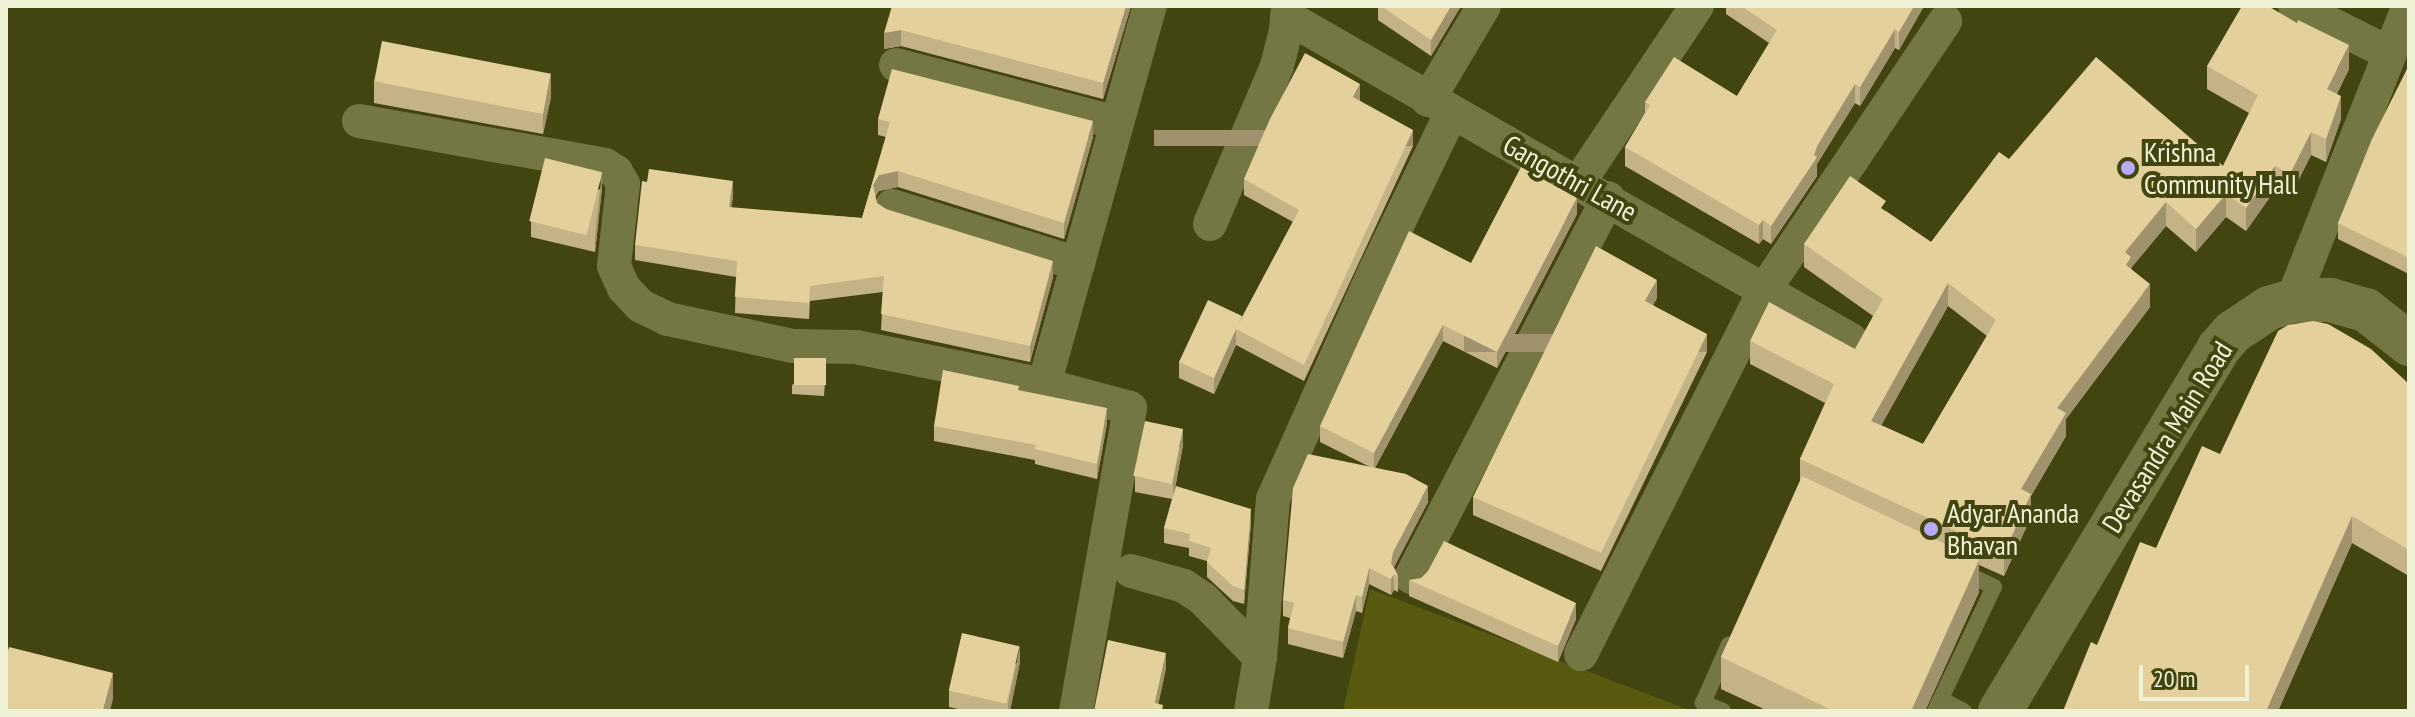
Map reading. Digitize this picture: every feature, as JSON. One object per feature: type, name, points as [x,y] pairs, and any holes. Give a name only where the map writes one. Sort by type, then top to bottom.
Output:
[{"type":"main road","name":"Devasandra Main Road","points":[[2000,711],[2218,349],[2250,318],[2292,301],[2345,302],[2366,310],[2409,344]]},
{"type":"street","points":[[1044,385],[1150,6]]},
{"type":"street","points":[[1251,711],[1260,657],[1273,499],[1376,269],[1439,107],[1484,6]]},
{"type":"street","points":[[1411,577],[1593,190],[1697,6]]},
{"type":"street","points":[[2295,6],[2389,53]]},
{"type":"street","points":[[2292,301],[2409,6]]},
{"type":"street","name":"Gangothri Lane","points":[[1210,224],[1277,66],[1288,12],[1439,107],[1593,190],[1851,340]]},
{"type":"street","points":[[1581,654],[1765,289],[1945,21]]},
{"type":"street","points":[[896,65],[1117,123]]},
{"type":"street","points":[[359,121],[605,165],[616,172],[623,184],[614,266],[624,288],[641,306],[668,319],[793,346],[856,347],[1044,385],[1130,408],[1076,711]]},
{"type":"street","points":[[892,206],[1078,264]]},
{"type":"street","points":[[1131,571],[1184,586],[1203,599],[1260,657]]},
{"type":"lane","points":[[1938,561],[1994,587],[1938,705],[1964,711]]},
{"type":"lane","points":[[1723,711],[1703,703],[1735,633]]},
{"type":"shaded area","points":[[1370,589],[1692,711],[1343,711]]},
{"type":"building","points":[[892,6],[1126,6],[1103,83],[901,30],[884,33]]},
{"type":"building","points":[[1381,6],[1451,6],[1431,40]]},
{"type":"building","points":[[1741,6],[1914,6],[1899,32],[1895,29],[1860,87],[1855,84],[1817,146],[1814,155],[1817,157],[1771,226],[1763,220],[1759,225],[1625,147],[1650,105],[1645,102],[1674,57],[1737,96],[1777,30]]},
{"type":"building","points":[[2242,6],[2268,6],[2297,23],[2298,20],[2349,45],[2327,89],[2341,96],[2326,139],[2311,132],[2290,174],[2275,166],[2246,208],[2226,194],[2196,229],[2166,202],[2125,252],[2131,257],[2126,265],[2150,284],[2057,408],[2066,413],[2021,489],[2031,494],[2004,553],[1800,459],[1834,384],[1750,341],[1769,302],[1855,349],[1883,299],[1804,244],[1850,176],[1886,201],[1881,208],[1931,242],[1999,152],[2009,159],[2096,57],[2223,166],[2258,95],[2207,66]],"holes":[[[1948,283],[1996,320],[1923,444],[1871,421]]]},
{"type":"building","points":[[382,41],[551,74],[543,114],[374,81]]},
{"type":"building","points":[[1305,53],[1360,84],[1353,97],[1413,130],[1304,365],[1236,329],[1214,378],[1179,362],[1208,300],[1242,316],[1237,327],[1299,210],[1244,179],[1269,121]]},
{"type":"building","points":[[2409,65],[2409,258],[2338,223],[2372,139]]},
{"type":"building","points":[[892,69],[1093,121],[1064,223],[898,171],[879,175],[873,185],[877,203],[886,209],[1053,261],[1030,346],[881,314],[884,276],[810,286],[809,303],[735,297],[737,261],[635,245],[642,181],[647,182],[649,169],[733,181],[729,207],[862,218],[890,122],[878,119]]},
{"type":"building","points":[[545,158],[602,172],[587,235],[529,221]]},
{"type":"building","points":[[1521,167],[1577,198],[1497,352],[1443,325],[1374,453],[1320,426],[1409,231],[1471,263]]},
{"type":"building","points":[[1596,246],[1657,280],[1645,301],[1707,334],[1601,553],[1473,497]]},
{"type":"building","points":[[2313,321],[2328,324],[2371,349],[2409,384],[2409,550],[2352,516],[2266,711],[2063,711],[2091,642],[2097,645],[2140,542],[2156,548],[2202,446],[2220,454],[2278,331],[2288,325]]},
{"type":"building","points":[[794,358],[826,358],[826,385],[794,385]]},
{"type":"building","points":[[943,370],[1019,386],[1018,390],[1107,408],[1097,464],[1035,449],[1036,445],[934,426]]},
{"type":"building","points":[[1145,421],[1183,429],[1172,484],[1133,476]]},
{"type":"building","points":[[1308,454],[1406,474],[1428,486],[1393,552],[1391,563],[1398,576],[1394,574],[1391,579],[1369,568],[1362,597],[1356,595],[1343,642],[1288,628],[1294,603],[1283,600],[1293,488]]},
{"type":"building","points":[[1802,476],[1979,560],[1911,711],[1834,711],[1721,657]]},
{"type":"building","points":[[1176,486],[1251,509],[1244,590],[1233,586],[1207,562],[1211,548],[1189,541],[1190,534],[1164,528]]},
{"type":"building","points":[[1444,541],[1576,603],[1558,646],[1409,580],[1421,578],[1428,571]]},
{"type":"building","points":[[962,633],[1019,646],[1006,704],[949,690]]},
{"type":"building","points":[[1108,640],[1166,653],[1155,703],[1163,705],[1162,711],[1094,711]]},
{"type":"building","points":[[9,647],[113,673],[103,711],[6,711],[6,659]]},
{"type":"place","name":"Krishna Community Hall","points":[[2128,168]]},
{"type":"place","name":"Adyar Ananda Bhavan","points":[[1931,529]]}]
